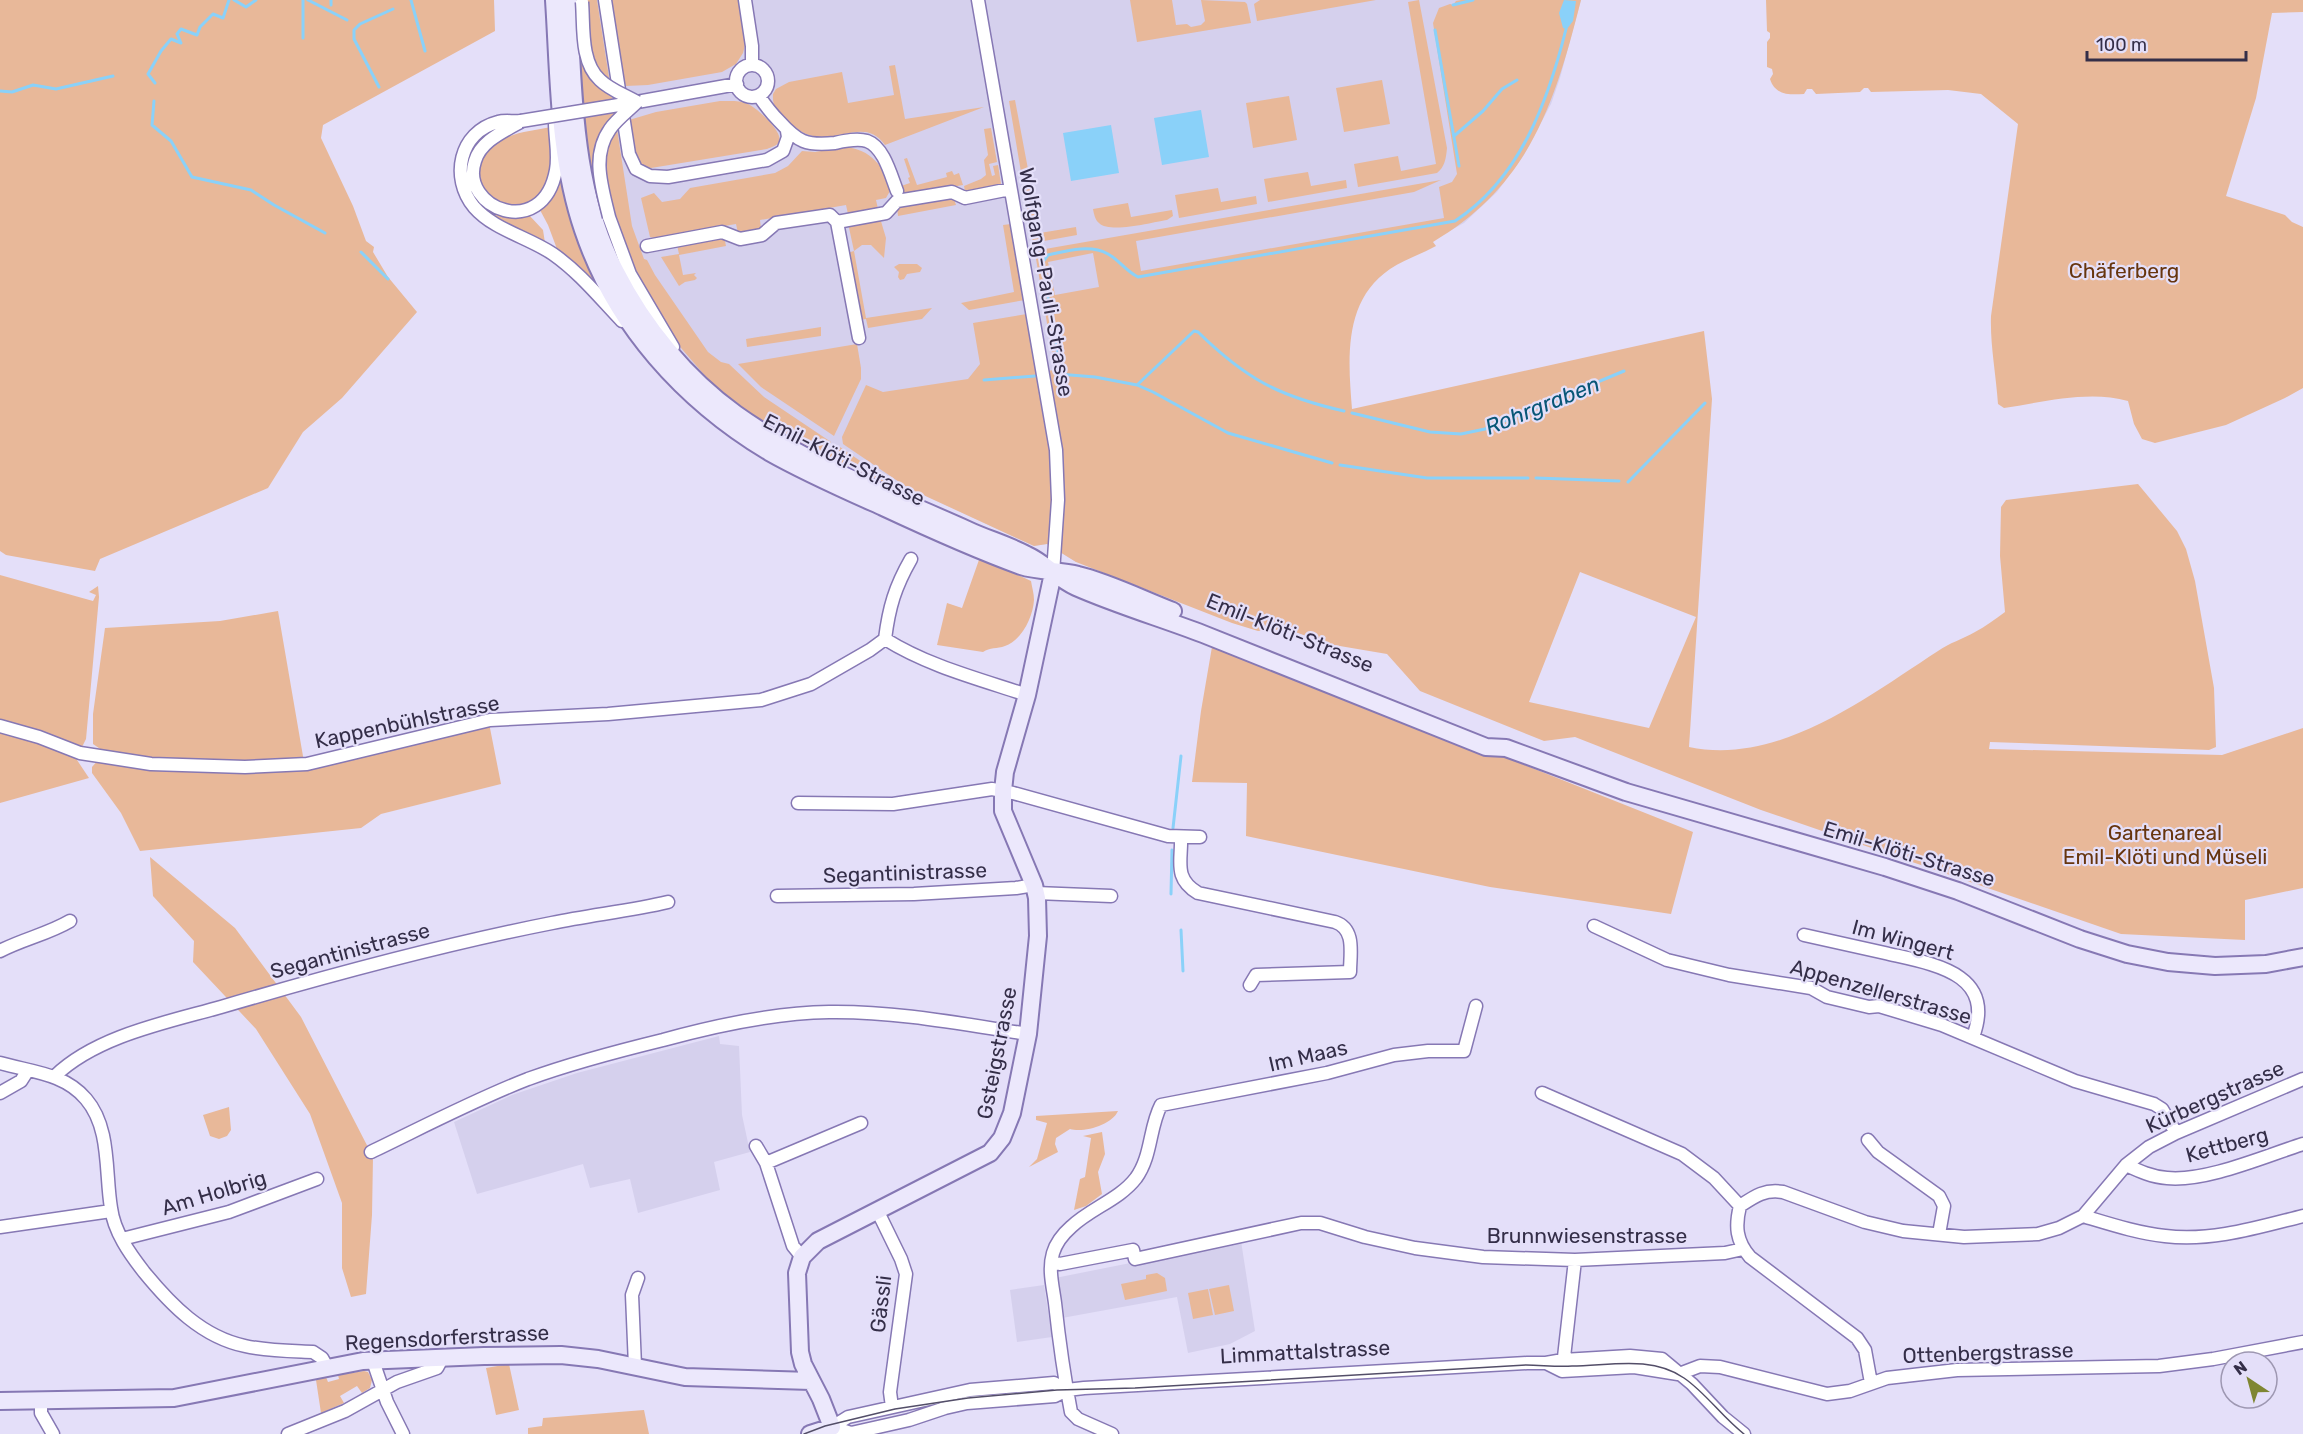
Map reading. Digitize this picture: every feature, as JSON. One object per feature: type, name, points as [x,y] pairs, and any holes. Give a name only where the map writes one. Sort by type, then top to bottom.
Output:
[{"type":"street","name":"Emil-Klöti-Strasse","points":[[554,0],[565,150],[572,189],[583,230],[600,273],[640,339],[685,389],[707,409],[769,452],[825,481],[930,529],[1024,567],[1053,573]]},
{"type":"street","points":[[605,0],[629,154],[636,169],[650,176],[668,177],[767,160],[783,151],[788,137],[787,131]]},
{"type":"street","points":[[745,0],[753,46],[752,64]]},
{"type":"street","name":"Wolfgang-Pauli-Strasse","points":[[978,0],[1056,450],[1059,500],[1053,573]]},
{"type":"street","name":"Emil-Klöti-Strasse","points":[[577,1],[579,151],[584,183],[597,228],[615,270],[639,312],[671,353],[734,413],[769,436],[829,468],[1029,555],[1073,585],[1486,747],[1506,748],[1626,792],[1885,867],[1958,891],[2080,939],[2127,954],[2168,962],[2215,966],[2266,964],[2303,957]]},
{"type":"street","points":[[577,1],[588,62],[592,71],[608,87],[637,102]]},
{"type":"street","points":[[521,122],[490,139],[474,162],[474,176],[478,189],[496,208],[508,212],[531,209],[541,202],[550,188],[556,168],[553,90],[558,59]]},
{"type":"street","points":[[752,64],[763,68],[768,78],[767,88],[759,96],[743,94],[736,84],[738,73],[752,64]]},
{"type":"street","points":[[640,339],[589,284],[566,263],[489,219],[476,208],[469,199],[460,178],[460,166],[468,144],[476,135],[499,122],[521,122],[736,84]]},
{"type":"street","points":[[759,96],[797,140],[814,144],[867,141],[876,148],[887,165],[897,191]]},
{"type":"street","points":[[637,102],[611,127],[602,143],[599,160],[600,180],[609,217],[630,274],[690,373]]},
{"type":"street","points":[[837,222],[886,213],[899,201],[952,192],[965,198],[1010,189]]},
{"type":"street","points":[[647,246],[723,232],[740,239],[762,235],[776,223],[830,215],[837,222],[859,338]]},
{"type":"street","points":[[911,559],[889,608],[885,639],[905,652],[925,660],[1027,695]]},
{"type":"street","name":"Gsteigstrasse","points":[[802,1257],[818,1241],[990,1153],[997,1146],[1008,1126],[1028,1034],[1038,936],[1035,889],[1007,824],[1003,811],[1002,791],[1005,772],[1027,695],[1053,573]]},
{"type":"street","name":"Kappenbühlstrasse","points":[[0,726],[39,737],[80,753],[151,764],[245,767],[307,764],[490,720],[608,714],[761,700],[811,684],[885,639]]},
{"type":"street","points":[[798,803],[894,804],[992,789],[1168,836],[1200,837]]},
{"type":"street","points":[[1180,837],[1180,872],[1186,884],[1198,893],[1335,921],[1345,927],[1348,932],[1350,972],[1256,975],[1250,985]]},
{"type":"street","name":"Segantinistrasse","points":[[777,896],[914,894],[1016,888],[1111,896]]},
{"type":"street","name":"Segantinistrasse","points":[[55,1076],[66,1065],[100,1046],[136,1032],[243,1000],[451,945],[552,922],[668,902]]},
{"type":"street","points":[[0,951],[15,943],[56,930],[70,921]]},
{"type":"street","name":"Appenzellerstrasse","points":[[1594,926],[1667,960],[1730,975],[1811,988],[1827,998],[1869,1007],[1879,1006],[1942,1025],[2074,1081],[2154,1104],[2162,1108],[2176,1132]]},
{"type":"street","name":"Im Wingert","points":[[1804,935],[1934,964],[1962,978],[1971,989],[1978,1004],[1978,1023],[1973,1037]]},
{"type":"street","name":"Im Maas","points":[[1052,1262],[1058,1242],[1072,1225],[1120,1194],[1137,1176],[1150,1145],[1155,1115],[1161,1105],[1327,1073],[1394,1055],[1428,1051],[1464,1051],[1476,1006]]},
{"type":"street","points":[[371,1152],[490,1095],[529,1079],[597,1057],[738,1022],[828,1012],[869,1013],[914,1016],[1028,1034]]},
{"type":"street","points":[[0,1063],[55,1076],[71,1085],[86,1099],[101,1128],[111,1211],[122,1239],[133,1258],[168,1301],[200,1327],[223,1339],[244,1346],[313,1352],[322,1358],[327,1367]]},
{"type":"street","points":[[0,1094],[21,1082],[28,1070]]},
{"type":"street","name":"Kürbergstrasse","points":[[1740,1206],[1761,1192],[1771,1190],[1783,1192],[1864,1222],[1903,1231],[1991,1237],[2032,1235],[2060,1228],[2084,1216],[2126,1165],[2149,1147],[2176,1132],[2303,1079]]},
{"type":"street","points":[[1542,1093],[1682,1154],[1714,1178],[1740,1206],[1736,1227],[1743,1249],[1750,1257],[1857,1338],[1865,1350],[1871,1383]]},
{"type":"street","points":[[766,1163],[861,1123]]},
{"type":"street","points":[[1868,1140],[1878,1152],[1939,1196],[1944,1206],[1939,1234]]},
{"type":"street","name":"Kettberg","points":[[2126,1165],[2146,1174],[2179,1178],[2228,1169],[2303,1144]]},
{"type":"street","points":[[756,1146],[766,1163],[791,1239],[802,1257],[797,1273],[800,1352],[833,1430]]},
{"type":"street","name":"Am Holbrig","points":[[122,1239],[229,1212],[316,1179]]},
{"type":"street","points":[[0,1227],[111,1211]]},
{"type":"street","name":"Gässli","points":[[878,1212],[906,1268],[890,1392],[892,1407]]},
{"type":"street","points":[[2084,1216],[2141,1232],[2187,1238],[2227,1234],[2303,1216]]},
{"type":"street","name":"Brunnwiesenstrasse","points":[[1052,1262],[1060,1264],[1133,1250],[1135,1259],[1300,1223],[1320,1223],[1386,1242],[1483,1257],[1575,1260],[1725,1253],[1743,1249]]},
{"type":"street","points":[[1563,1365],[1575,1260]]},
{"type":"street","points":[[1052,1262],[1051,1277],[1071,1412],[1078,1419],[1112,1434]]},
{"type":"street","points":[[635,1366],[632,1295],[638,1278]]},
{"type":"street","name":"Ottenbergstrasse","points":[[1679,1374],[1700,1366],[1720,1367],[1827,1394],[1850,1391],[1887,1378],[1957,1370],[2159,1366],[2213,1359],[2303,1342]]},
{"type":"street","name":"Regensdorferstrasse","points":[[0,1401],[191,1396],[327,1367],[373,1361],[443,1357],[561,1355],[598,1359],[685,1377],[811,1381]]},
{"type":"street","points":[[288,1434],[345,1412],[383,1389],[437,1368],[443,1357]]},
{"type":"street","points":[[373,1361],[403,1434]]},
{"type":"street","name":"Limmattalstrasse","points":[[945,1402],[967,1403],[1055,1396],[1067,1390],[1319,1374],[1546,1364],[1634,1367],[1679,1374]]},
{"type":"street","points":[[1679,1374],[1744,1434]]},
{"type":"street","points":[[41,1401],[41,1413],[53,1434]]},
{"type":"street","points":[[833,1430],[848,1418],[892,1407],[945,1402]]},
{"type":"street","points":[[810,1434],[833,1430],[851,1433],[909,1420],[945,1402]]},
{"type":"shaded area","points":[[573,0],[1581,0],[1551,104],[1524,155],[1497,192],[1464,223],[1400,258],[1076,562],[1047,544],[1034,546],[920,493],[917,502],[819,456],[697,369],[627,282]]},
{"type":"shaded area","points":[[719,1036],[720,1044],[739,1046],[742,1115],[750,1152],[714,1162],[720,1190],[638,1213],[630,1179],[590,1188],[583,1164],[477,1194],[454,1122],[512,1095],[577,1073]]},
{"type":"shaded area","points":[[1241,1241],[1255,1331],[1230,1344],[1188,1353],[1177,1297],[1062,1318],[1055,1278]]},
{"type":"shaded area","points":[[1044,1285],[1052,1337],[1017,1342],[1010,1290]]},
{"type":"green space","points":[[0,0],[494,0],[495,31],[323,125],[321,138],[353,206],[366,241],[374,247],[373,252],[388,277],[417,312],[342,398],[303,432],[268,488],[100,559],[95,571],[6,555],[0,551]]},
{"type":"green space","points":[[573,0],[597,0],[632,226],[644,259],[647,260],[708,352],[721,362],[729,364],[764,397],[831,442],[819,456],[745,413],[713,385],[675,341],[630,280],[609,246],[596,203],[585,151]]},
{"type":"green space","points":[[611,0],[738,0],[746,41],[743,53],[736,64],[722,72],[648,85],[626,86]]},
{"type":"green space","points":[[1130,0],[1172,0],[1176,25],[1187,24],[1191,27],[1201,25],[1205,21],[1201,0],[1245,2],[1251,23],[1137,42]]},
{"type":"green space","points":[[1260,0],[1376,0],[1257,21],[1254,4]]},
{"type":"green space","points":[[1419,0],[1447,148],[1445,162],[1437,173],[1358,187],[1354,164],[1398,156],[1401,171],[1436,164],[1408,2]]},
{"type":"green space","name":"Gartenareal Emil-Klöti und Müseli","points":[[1581,0],[1561,73],[1534,138],[1516,167],[1493,194],[1466,219],[1433,242],[1436,246],[1390,269],[1375,282],[1364,297],[1356,314],[1352,332],[1350,371],[1352,409],[1704,331],[1712,399],[1689,747],[1723,750],[1756,746],[1789,737],[1852,707],[1942,648],[1982,628],[2005,612],[2000,556],[2001,507],[2006,500],[2138,484],[2177,531],[2186,549],[2195,581],[2214,688],[2216,747],[2209,750],[1990,742],[1989,749],[2222,755],[2303,728],[2303,888],[2245,900],[2245,940],[2121,934],[1761,810],[1575,737],[1544,741],[1420,691],[1387,654],[1328,644],[1287,629],[1258,631],[1076,562],[1047,544],[1034,546],[908,488],[843,444],[842,437],[866,385],[883,392],[968,379],[980,364],[973,323],[1027,314],[1037,372],[1055,370],[1035,253],[1045,249],[1441,180],[1414,192],[1136,241],[1141,271],[1444,218],[1439,187],[1452,182],[1457,174],[1433,23],[1439,8],[1453,5],[1456,1]],"holes":[[[1093,253],[1099,287],[1055,295],[1048,262]],[[1580,572],[1696,617],[1649,728],[1529,702]]]},
{"type":"green space","name":"Chäferberg","points":[[1766,0],[2303,0],[2303,12],[2272,13],[2256,98],[2226,196],[2285,215],[2292,222],[2303,227],[2303,388],[2226,425],[2155,443],[2142,439],[2134,424],[2128,401],[2082,397],[2004,408],[1998,404],[1991,316],[2018,124],[1981,94],[1948,90],[1871,92],[1868,88],[1860,92],[1816,94],[1812,89],[1807,89],[1804,94],[1783,93],[1772,84],[1770,79],[1773,74],[1772,69],[1767,67],[1767,42],[1770,33],[1767,31]]},
{"type":"green space","points":[[895,65],[905,119],[984,107],[885,145],[875,135],[864,132],[827,137],[814,136],[800,131],[774,105],[773,94],[776,89],[789,82],[842,72],[848,103],[894,95],[889,66]]},
{"type":"green space","points":[[1382,80],[1390,124],[1344,132],[1336,88]]},
{"type":"green space","points":[[1289,96],[1297,140],[1253,148],[1246,103]]},
{"type":"green space","points":[[1015,100],[1040,233],[1076,227],[1077,235],[1033,243],[1009,101]]},
{"type":"green space","points":[[720,101],[741,102],[752,106],[778,132],[779,142],[767,149],[651,168],[639,162],[633,150],[629,120],[656,112]]},
{"type":"green space","points":[[551,127],[553,160],[545,187],[530,202],[523,205],[501,206],[488,194],[481,180],[480,165],[483,158],[494,145],[507,137]]},
{"type":"green space","points":[[991,128],[997,162],[989,164],[992,176],[995,175],[993,166],[998,165],[1001,184],[965,191],[964,186],[986,175],[984,160],[988,155],[984,129]]},
{"type":"green space","points":[[845,147],[854,148],[869,155],[884,174],[890,191],[886,198],[876,200],[878,209],[848,214],[846,205],[760,220],[761,229],[738,233],[736,224],[650,237],[641,198],[654,193],[662,202],[680,199],[690,188],[775,173],[788,166],[802,151],[815,152]]},
{"type":"green space","points":[[907,158],[917,185],[947,177],[946,173],[952,171],[954,175],[959,173],[963,185],[905,195],[901,186],[910,183],[904,159]]},
{"type":"green space","points":[[562,171],[584,257],[604,293],[590,277],[557,249],[540,210],[552,197]]},
{"type":"green space","points":[[1308,172],[1311,186],[1346,180],[1347,188],[1268,202],[1264,179]]},
{"type":"green space","points":[[1218,188],[1221,202],[1256,196],[1257,204],[1179,218],[1175,195]]},
{"type":"green space","points":[[953,196],[956,205],[898,216],[897,206]]},
{"type":"green space","points":[[1128,203],[1131,217],[1172,210],[1173,216],[1167,220],[1122,227],[1105,226],[1096,219],[1093,209]]},
{"type":"green space","points":[[482,204],[504,216],[529,215],[543,230],[545,243],[492,216]]},
{"type":"green space","points":[[880,218],[886,238],[884,258],[871,245],[862,245],[854,251],[848,223]]},
{"type":"green space","points":[[1011,224],[1025,300],[969,310],[961,303],[1014,292],[1003,225]]},
{"type":"green space","points":[[724,236],[726,246],[679,255],[683,275],[696,273],[694,275],[697,278],[679,286],[661,257],[679,254],[677,245]]},
{"type":"green space","points":[[854,251],[866,318],[932,308],[922,319],[868,328],[866,319],[860,320],[847,253]]},
{"type":"green space","points":[[899,264],[917,264],[922,268],[920,272],[907,274],[904,279],[900,280],[899,272],[894,267]]},
{"type":"green space","points":[[821,327],[821,336],[747,347],[746,339]]},
{"type":"green space","points":[[857,344],[861,379],[834,436],[761,387],[738,364]]},
{"type":"green space","points":[[837,446],[840,447],[917,500],[825,459]]},
{"type":"green space","points":[[980,557],[1031,581],[1034,600],[1026,627],[1011,643],[983,652],[937,645],[947,603],[962,608]]},
{"type":"green space","points":[[0,575],[93,601],[96,595],[89,592],[98,586],[99,597],[86,739],[82,747],[75,747],[0,723]]},
{"type":"green space","points":[[278,611],[304,762],[158,761],[109,755],[93,744],[93,714],[105,628],[220,621]]},
{"type":"green space","points":[[1213,641],[1693,832],[1671,914],[1490,887],[1246,836],[1247,783],[1192,782]]},
{"type":"green space","points":[[489,723],[501,784],[381,814],[361,828],[140,851],[121,813],[92,773],[92,767],[99,759],[277,770]]},
{"type":"green space","points":[[0,728],[73,754],[89,778],[0,803]]},
{"type":"green space","points":[[150,857],[235,928],[301,1017],[373,1157],[372,1215],[366,1294],[351,1297],[342,1268],[342,1203],[310,1114],[256,1029],[193,962],[194,941],[153,896]]},
{"type":"green space","points":[[229,1107],[231,1130],[227,1136],[219,1139],[210,1136],[203,1115]]},
{"type":"green space","points":[[1118,1111],[1110,1120],[1097,1127],[1083,1130],[1070,1129],[1056,1138],[1055,1144],[1058,1152],[1029,1167],[1037,1159],[1047,1123],[1036,1120],[1036,1116]]},
{"type":"green space","points":[[1102,1132],[1105,1154],[1098,1172],[1102,1194],[1086,1206],[1074,1210],[1080,1179],[1085,1177],[1091,1138],[1083,1136]]},
{"type":"green space","points":[[1157,1273],[1165,1278],[1167,1291],[1125,1300],[1121,1284],[1146,1279],[1146,1275]]},
{"type":"green space","points":[[1229,1285],[1234,1311],[1215,1315],[1209,1289]]},
{"type":"green space","points":[[1208,1289],[1213,1315],[1193,1319],[1188,1293]]},
{"type":"green space","points":[[509,1364],[519,1410],[496,1415],[486,1368]]},
{"type":"green space","points":[[368,1372],[372,1380],[370,1388],[362,1393],[357,1386],[340,1396],[344,1403],[321,1413],[316,1380],[326,1377],[328,1382],[339,1379],[338,1375]]},
{"type":"green space","points":[[644,1410],[649,1434],[528,1434],[528,1428],[542,1426],[543,1418]]},
{"type":"water","points":[[1564,0],[1576,1],[1573,21],[1567,29],[1563,28],[1559,13]]},
{"type":"water","points":[[1201,110],[1209,157],[1162,165],[1154,118]]},
{"type":"water","points":[[1111,125],[1119,173],[1071,181],[1063,133]]},
{"type":"waterway","points":[[155,83],[148,74],[171,39],[181,43],[177,34],[181,29],[197,35],[200,27],[213,14],[223,18],[229,0]]},
{"type":"waterway","points":[[234,0],[246,7],[256,0]]},
{"type":"waterway","points":[[303,0],[303,38]]},
{"type":"waterway","points":[[308,0],[347,20]]},
{"type":"waterway","points":[[331,0],[331,5]]},
{"type":"waterway","points":[[411,0],[425,51]]},
{"type":"waterway","points":[[1453,5],[1473,0]]},
{"type":"waterway","points":[[379,87],[354,39],[354,30],[360,24],[393,9]]},
{"type":"waterway","points":[[1063,374],[1042,263],[1048,255],[1078,249],[1094,249],[1112,256],[1138,277],[1455,221],[1478,204],[1514,161],[1540,110],[1566,29]]},
{"type":"waterway","points":[[1435,30],[1459,166]]},
{"type":"waterway","points":[[0,91],[12,92],[33,85],[56,89],[113,76]]},
{"type":"waterway","points":[[1454,136],[1483,111],[1502,89],[1517,80]]},
{"type":"waterway","points":[[154,101],[152,125],[171,141],[192,177],[251,190],[325,233]]},
{"type":"waterway","points":[[361,252],[388,279]]},
{"type":"waterway","name":"Rohrgraben","points":[[1137,385],[1194,331],[1264,384],[1300,399],[1344,411]]},
{"type":"waterway","name":"Rohrgraben","points":[[1352,413],[1430,432],[1461,434],[1485,429],[1624,371]]},
{"type":"waterway","name":"Rohrgraben","points":[[1058,374],[1095,377],[1137,385],[1228,433],[1332,463]]},
{"type":"waterway","name":"Rohrgraben","points":[[984,380],[1035,376]]},
{"type":"waterway","name":"Rohrgraben","points":[[1628,482],[1705,403]]},
{"type":"waterway","name":"Rohrgraben","points":[[1340,465],[1427,478],[1528,478]]},
{"type":"waterway","name":"Rohrgraben","points":[[1536,478],[1619,481]]},
{"type":"waterway","points":[[1173,828],[1181,756]]},
{"type":"waterway","points":[[1171,894],[1172,850]]},
{"type":"waterway","points":[[1181,930],[1183,971]]},
{"type":"tram line","points":[[804,1434],[825,1426],[895,1409],[968,1398],[1057,1390],[1135,1388],[1526,1365],[1629,1363],[1658,1366],[1684,1378],[1744,1434]]}]
